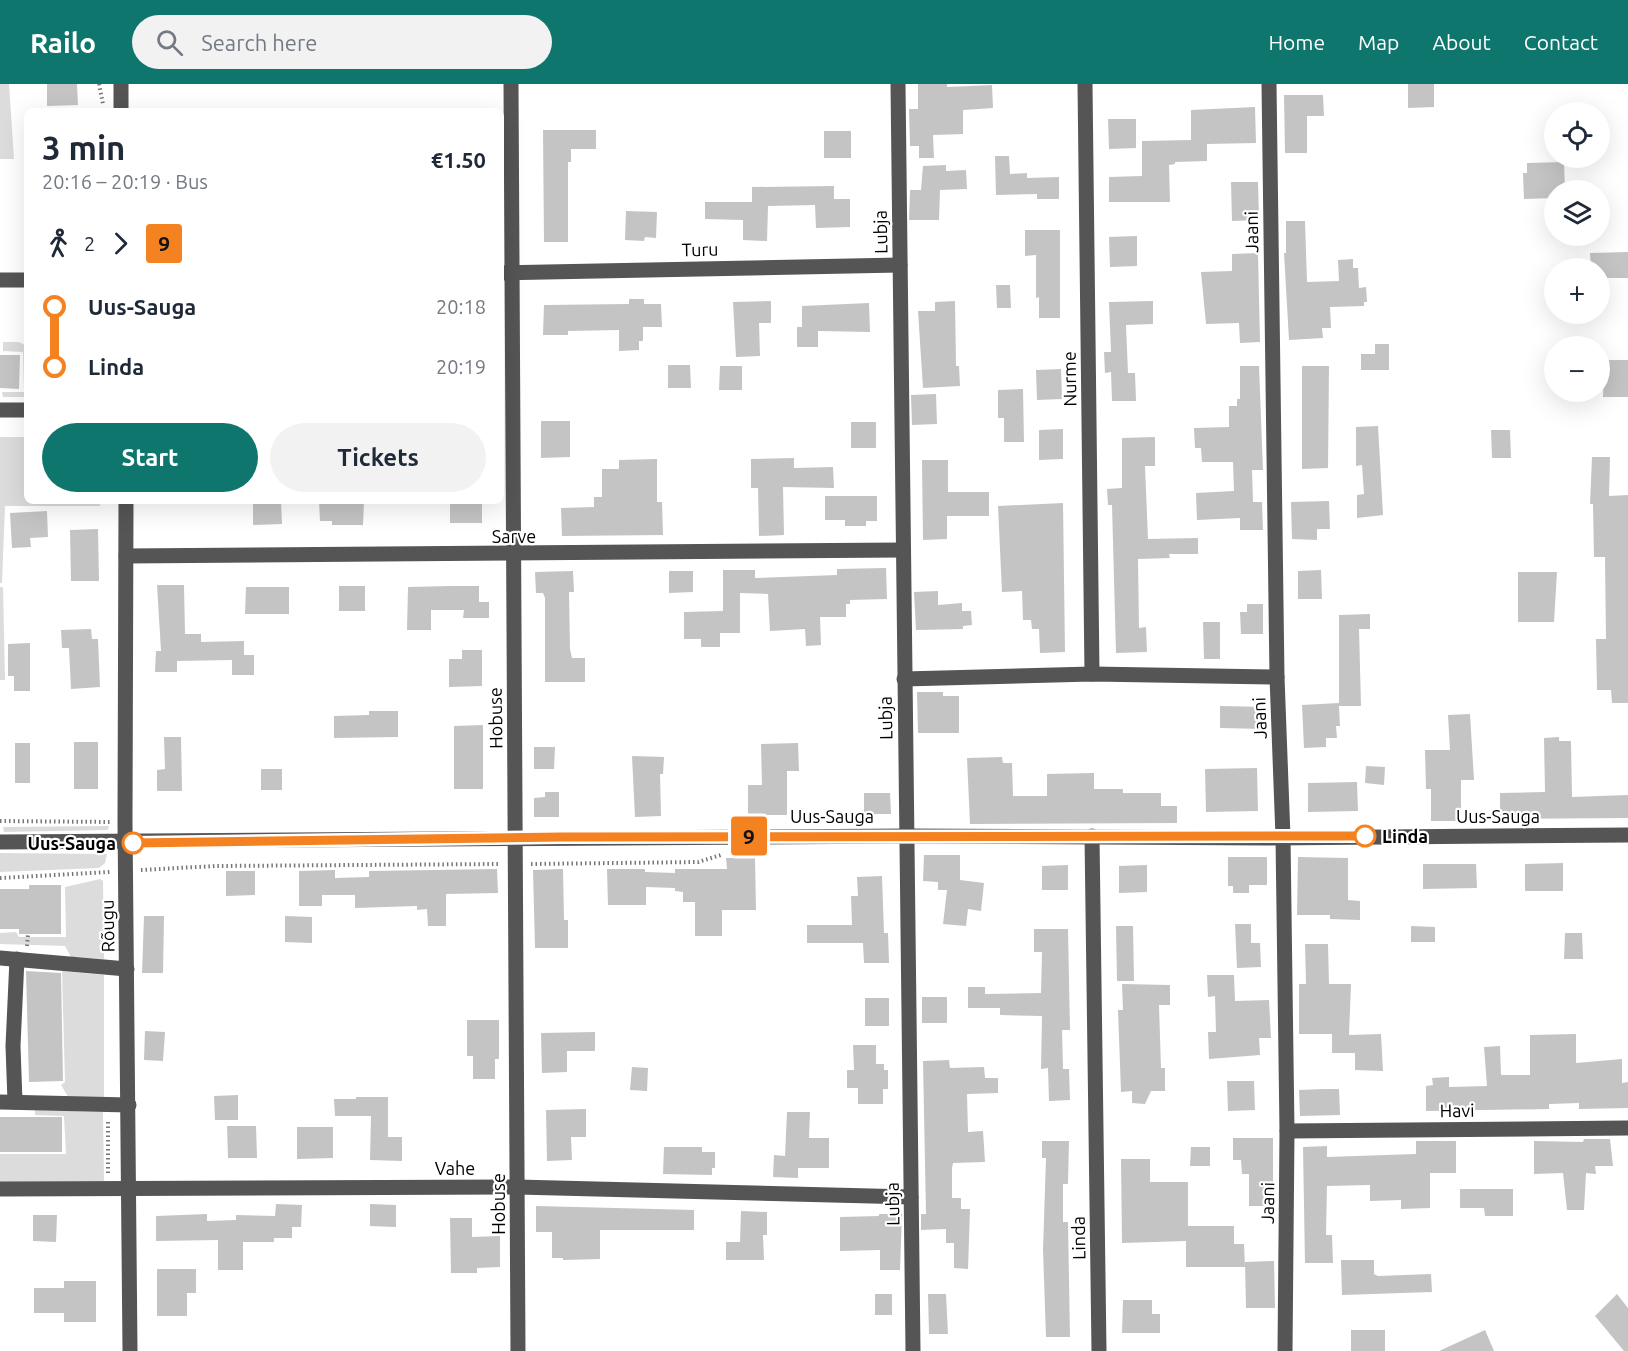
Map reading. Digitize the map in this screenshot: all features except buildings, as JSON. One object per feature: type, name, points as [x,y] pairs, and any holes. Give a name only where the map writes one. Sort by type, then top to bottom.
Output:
[{"type":"street","points":[[121,84],[121,108]]},
{"type":"street","name":"Hobuse","points":[[511,84],[506,273],[513,555],[518,1351]]},
{"type":"street","name":"Lubja","points":[[898,84],[913,1351]]},
{"type":"street","name":"Nurme","points":[[1085,84],[1092,674]]},
{"type":"street","name":"Jaani","points":[[1269,84],[1277,677],[1283,837],[1287,1131],[1285,1351]]},
{"type":"street","name":"Turu","points":[[506,273],[900,265]]},
{"type":"street","points":[[0,280],[24,280]]},
{"type":"street","points":[[0,410],[24,410]]},
{"type":"street","name":"Rõugu","points":[[126,504],[125,871],[128,969],[130,1351]]},
{"type":"street","name":"Sarve","points":[[126,556],[513,555],[903,550]]},
{"type":"street","points":[[904,679],[1092,674],[1277,677]]},
{"type":"street","name":"Uus-Sauga","points":[[0,842],[125,843],[906,836],[1628,835]]},
{"type":"street","name":"Linda","points":[[1092,836],[1099,1351]]},
{"type":"street","points":[[0,958],[128,969]]},
{"type":"street","points":[[17,959],[13,1046],[7,1102],[129,1105]]},
{"type":"street","name":"Havi","points":[[1287,1131],[1628,1128]]},
{"type":"street","name":"Vahe","points":[[0,1188],[517,1187],[911,1197]]},
{"type":"path","points":[[99,84],[103,108]]},
{"type":"path","points":[[0,878],[216,867],[698,862],[720,855]]},
{"type":"shaded area","points":[[0,84],[9,84],[14,159],[0,159]]},
{"type":"shaded area","points":[[3,342],[19,342],[24,344],[24,392],[23,352],[3,351]]},
{"type":"shaded area","points":[[2,392],[24,392],[24,397],[3,397]]},
{"type":"shaded area","points":[[0,437],[24,437],[24,504],[100,504],[100,506],[5,506],[2,583],[0,583]]},
{"type":"shaded area","points":[[0,587],[3,587],[5,680],[0,680]]},
{"type":"shaded area","points":[[109,826],[108,830],[4,832],[3,827]]},
{"type":"shaded area","points":[[0,853],[107,854],[105,863],[99,868],[0,872]]},
{"type":"shaded area","points":[[100,879],[103,881],[104,959],[71,957],[65,946],[0,944],[0,933],[16,932],[19,937],[66,937],[65,887]]},
{"type":"shaded area","points":[[62,971],[104,975],[104,1100],[70,1100],[61,1085],[65,1082]]},
{"type":"shaded area","points":[[35,1110],[103,1112],[104,1181],[0,1182],[0,1154],[66,1154],[64,1116],[35,1115]]},
{"type":"bus line","name":"9","points":[[133,843],[561,837],[1269,838],[1365,836]]},
{"type":"place","name":"Linda","points":[[1365,836]]},
{"type":"place","name":"Uus-Sauga","points":[[133,843]]}]
